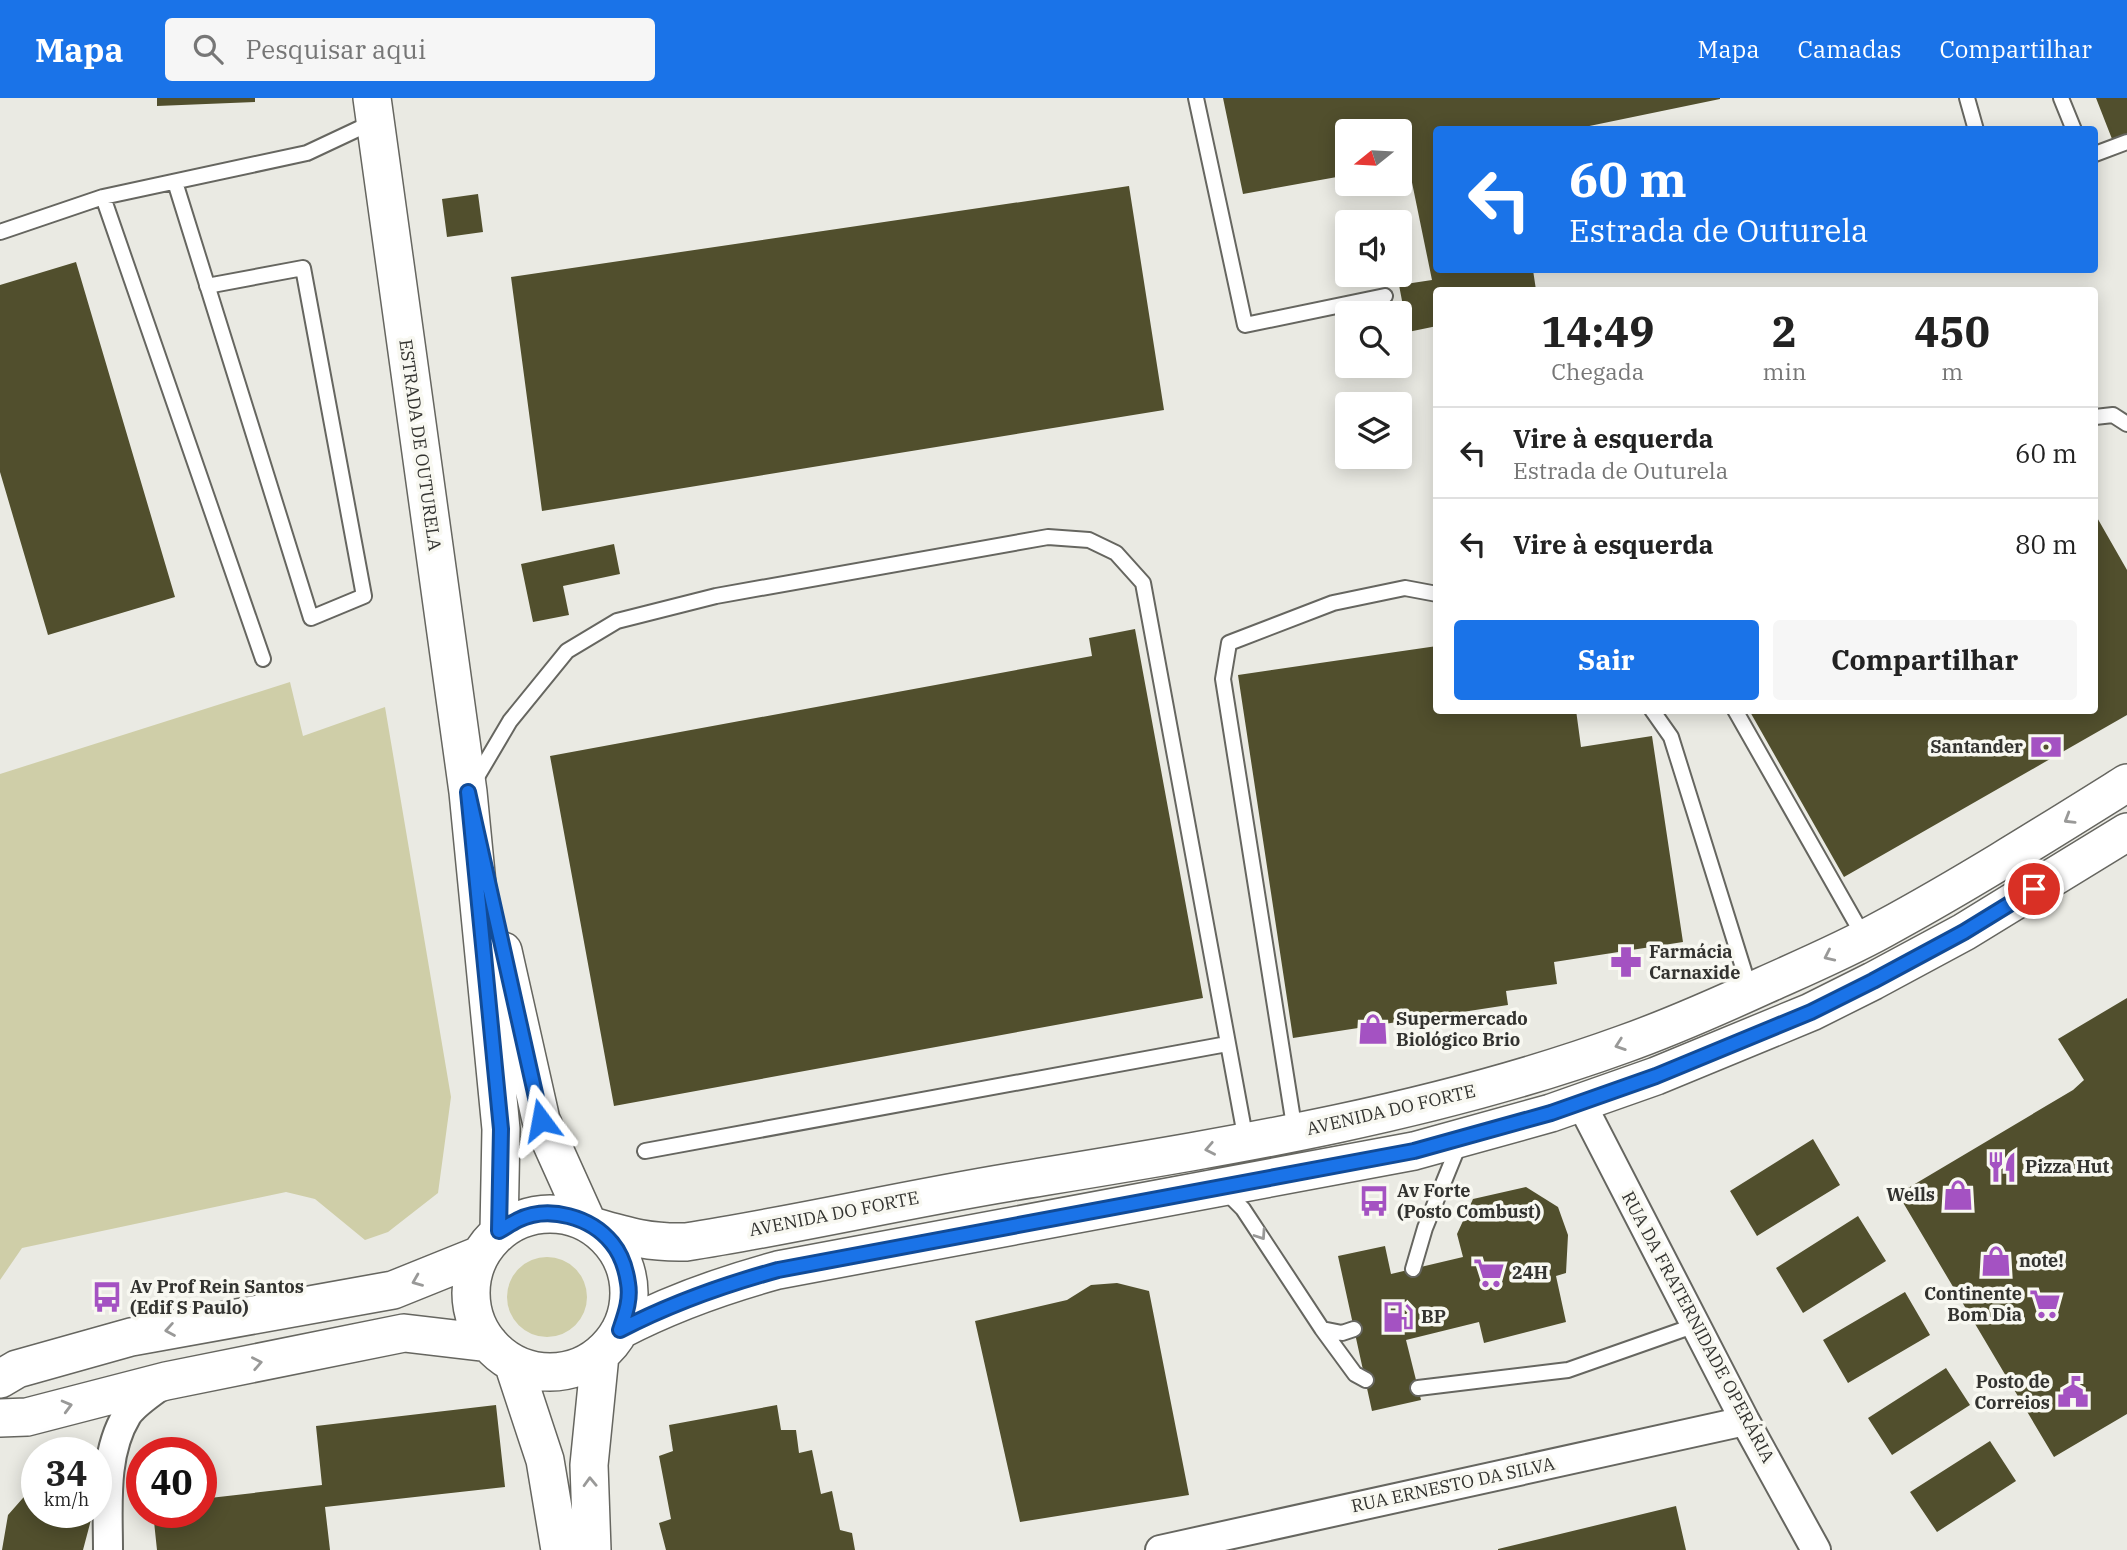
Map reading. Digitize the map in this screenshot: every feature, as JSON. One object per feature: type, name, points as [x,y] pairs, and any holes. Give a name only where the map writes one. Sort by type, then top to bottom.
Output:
[{"type":"street","name":"ESTRADA DE OUTURELA","points":[[373,110],[468,792],[501,1129],[490,1243]]},
{"type":"street","name":"AVENIDA DO FORTE","points":[[591,1225],[637,1240],[658,1243],[686,1242],[940,1194],[1246,1142],[1388,1113],[1533,1074],[1634,1040],[1832,956],[1921,908],[2127,783]]},
{"type":"street","name":"ESTRADA DE OUTURELA","points":[[468,792],[541,1120],[591,1225]]},
{"type":"street","points":[[0,1418],[27,1417],[166,1381],[404,1333],[501,1353],[534,1371],[558,1372],[580,1366],[656,1312],[719,1287],[778,1270],[1414,1151],[1581,1103],[1742,1042],[1861,988],[1964,932],[2127,832]]},
{"type":"street","name":"RUA DA FRATERNIDADE OPERÁRIA","points":[[1581,1103],[1745,1421],[1816,1550]]},
{"type":"street","points":[[0,1379],[18,1369],[131,1337],[393,1290],[490,1243],[520,1219],[542,1214],[565,1215],[591,1225],[612,1243],[623,1263],[629,1286],[628,1308],[610,1343],[589,1465],[592,1550]]},
{"type":"street","points":[[490,1243],[472,1277],[471,1301],[477,1323],[501,1353],[545,1460],[560,1550]]},
{"type":"street","points":[[108,1550],[108,1488],[116,1440],[128,1412],[166,1381]]},
{"type":"street","name":"RUA ERNESTO DA SILVA","points":[[1160,1550],[1745,1421]]},
{"type":"lane","points":[[1196,98],[1245,325],[1385,296]]},
{"type":"lane","points":[[1967,98],[1975,126]]},
{"type":"lane","points":[[2061,98],[2072,126]]},
{"type":"lane","points":[[0,232],[103,197],[307,153],[373,110]]},
{"type":"lane","points":[[2098,153],[2127,142]]},
{"type":"lane","points":[[175,182],[207,286],[236,379],[311,618],[364,596],[303,268],[207,286]]},
{"type":"lane","points":[[103,197],[263,659]]},
{"type":"lane","points":[[2098,417],[2113,415],[2127,424]]},
{"type":"lane","points":[[468,792],[510,721],[567,651],[617,621],[716,596],[1048,537],[1089,540],[1116,553],[1143,583],[1246,1142]]},
{"type":"lane","points":[[1295,1132],[1223,679],[1229,643],[1333,603],[1405,589],[1433,593]]},
{"type":"lane","points":[[1655,714],[1671,737],[1750,992]]},
{"type":"lane","points":[[1737,714],[1865,939]]},
{"type":"lane","points":[[645,1151],[1227,1044]]},
{"type":"lane","points":[[1413,1269],[1425,1228],[1461,1138]]},
{"type":"lane","points":[[1214,1189],[1227,1194],[1243,1209],[1321,1329],[1355,1374],[1366,1380]]},
{"type":"lane","points":[[1418,1388],[1568,1370],[1696,1325]]},
{"type":"lane","points":[[1321,1329],[1342,1333],[1354,1329]]},
{"type":"green space","points":[[290,682],[303,736],[385,707],[451,1097],[438,1193],[388,1232],[365,1240],[315,1199],[286,1192],[22,1248],[0,1280],[0,774]]},
{"type":"green space","points":[[547,1257],[562,1260],[575,1269],[584,1282],[587,1297],[584,1312],[575,1325],[562,1334],[547,1337],[532,1334],[519,1325],[510,1312],[507,1297],[510,1282],[519,1269],[532,1260]]},
{"type":"building","points":[[157,98],[255,98],[255,102],[157,106]]},
{"type":"building","points":[[1223,98],[1720,98],[1589,126],[1433,126],[1433,273],[1533,273],[1536,287],[1433,287],[1433,327],[1412,331],[1412,301],[1402,301],[1399,287],[1412,287],[1412,283],[1432,280],[1412,182],[1412,119],[1335,119],[1335,177],[1243,194]]},
{"type":"building","points":[[2096,98],[2127,98],[2127,134],[2112,139]]},
{"type":"building","points":[[1129,186],[1164,410],[542,511],[511,277]]},
{"type":"building","points":[[478,194],[483,232],[447,237],[442,199]]},
{"type":"building","points":[[76,262],[175,597],[48,635],[0,472],[0,285]]},
{"type":"building","points":[[2098,519],[2127,570],[2127,715],[1844,877],[1751,714],[2098,714]]},
{"type":"building","points":[[614,544],[620,574],[563,586],[569,615],[533,622],[521,564]]},
{"type":"building","points":[[1135,629],[1203,998],[614,1106],[550,756],[1092,656],[1089,638]]},
{"type":"building","points":[[1433,647],[1433,714],[1577,714],[1581,747],[1652,736],[1683,942],[1554,962],[1557,984],[1506,991],[1508,1005],[1293,1038],[1238,675]]},
{"type":"building","name":"Continente Bom Dia","points":[[2127,998],[2127,1414],[2054,1457],[1898,1194],[2073,1090],[2084,1080],[2058,1039]]},
{"type":"building","points":[[1813,1139],[1840,1185],[1757,1236],[1730,1191]]},
{"type":"building","points":[[1526,1187],[1558,1207],[1568,1235],[1566,1273],[1556,1276],[1566,1322],[1484,1343],[1479,1322],[1406,1340],[1421,1400],[1372,1411],[1338,1256],[1385,1246],[1391,1274],[1463,1257],[1457,1234],[1473,1199]]},
{"type":"building","points":[[1858,1216],[1886,1261],[1803,1313],[1776,1268]]},
{"type":"building","points":[[1117,1283],[1149,1291],[1189,1495],[1020,1522],[975,1321],[1067,1300],[1091,1285]]},
{"type":"building","points":[[1905,1292],[1930,1335],[1848,1383],[1823,1340]]},
{"type":"building","points":[[1946,1368],[1970,1405],[1892,1455],[1868,1418]]},
{"type":"building","points":[[496,1405],[505,1487],[325,1507],[330,1550],[157,1550],[155,1528],[217,1528],[217,1497],[322,1485],[316,1426]]},
{"type":"building","points":[[777,1405],[781,1430],[796,1430],[799,1453],[812,1450],[821,1494],[832,1491],[840,1530],[852,1533],[855,1550],[666,1550],[659,1523],[671,1519],[659,1456],[673,1451],[669,1425]]},
{"type":"building","points":[[1990,1441],[2016,1481],[1937,1532],[1910,1492]]},
{"type":"building","points":[[21,1500],[21,1528],[89,1528],[83,1550],[2,1550],[8,1515]]},
{"type":"building","points":[[1676,1506],[1686,1550],[1498,1550],[1498,1549]]},
{"type":"place","name":"Santander","points":[[2046,747]]},
{"type":"place","name":"Farmácia Carnaxide","points":[[1626,962]]},
{"type":"place","name":"Supermercado Biológico Brio","points":[[1373,1029]]},
{"type":"place","name":"Pizza Hut","points":[[2002,1167]]},
{"type":"place","name":"Wells","points":[[1958,1195]]},
{"type":"place","name":"Av Forte (Posto Combust)","points":[[1374,1201]]},
{"type":"place","name":"note!","points":[[1996,1261]]},
{"type":"place","name":"24H","points":[[1489,1273]]},
{"type":"place","name":"Av Prof Rein Santos (Edif S Paulo)","points":[[107,1297]]},
{"type":"place","name":"Continente Bom Dia","points":[[2045,1304]]},
{"type":"place","name":"BP","points":[[1398,1317]]},
{"type":"place","name":"Posto de Correios","points":[[2073,1392]]},
{"type":"route","points":[[541,1120],[468,792],[501,1129],[499,1231],[520,1219],[542,1214],[565,1215],[595,1227],[612,1243],[623,1263],[629,1286],[628,1308],[620,1330],[656,1312],[719,1287],[778,1270],[1414,1151],[1551,1113],[1656,1076],[1811,1012],[1964,932],[2034,889]]}]
